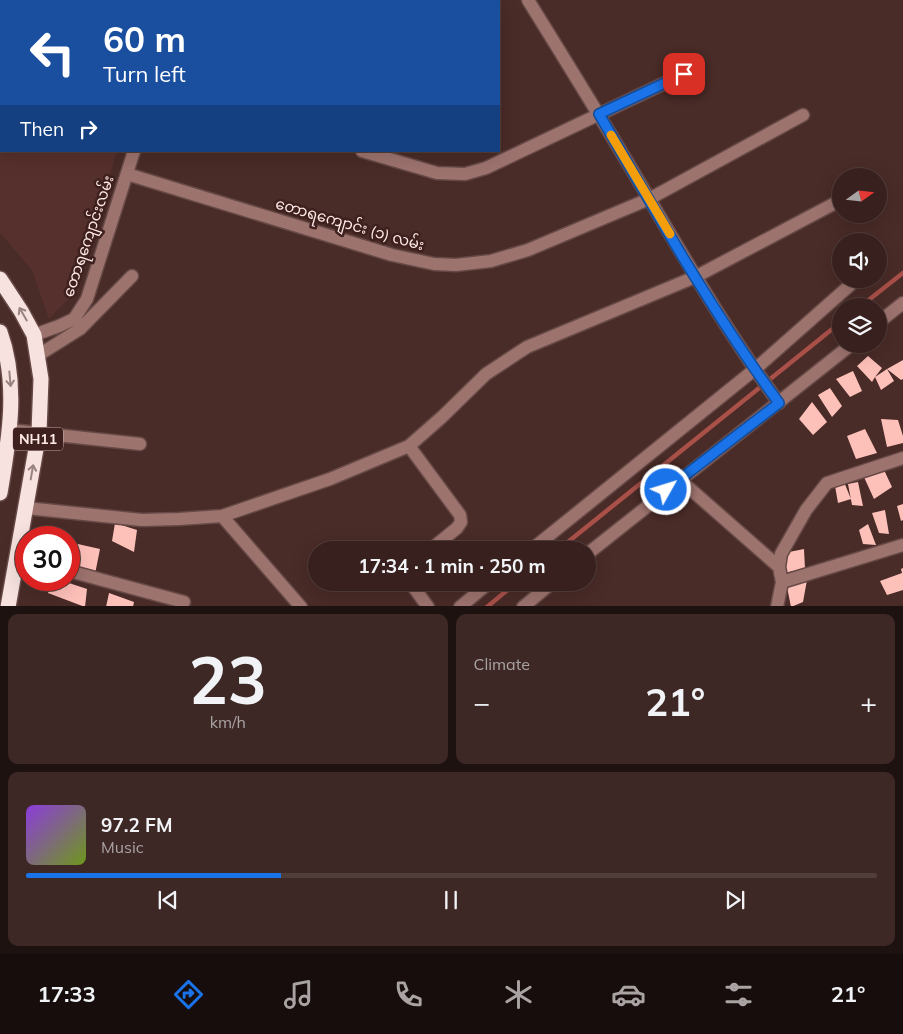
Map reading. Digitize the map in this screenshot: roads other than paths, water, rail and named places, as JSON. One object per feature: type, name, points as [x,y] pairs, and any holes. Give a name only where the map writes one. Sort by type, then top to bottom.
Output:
[{"type":"highway","name":"NH11","points":[[0,279],[34,335],[41,379],[39,432],[25,526]]},
{"type":"highway","name":"NH11","points":[[0,332],[7,351],[11,383],[10,430],[0,494]]},
{"type":"highway","name":"NH11","points":[[8,606],[15,582]]},
{"type":"street","points":[[528,0],[599,114],[695,277],[754,370],[779,403]]},
{"type":"street","points":[[365,152],[437,173],[465,174],[486,168],[684,74]]},
{"type":"street","name":"တောရကျောင်း (၁) လမ်း","points":[[127,174],[392,255],[434,264],[456,265],[491,261],[528,250],[649,199],[803,115]]},
{"type":"street","name":"တောရကျောင်းလမ်း","points":[[34,335],[74,319],[87,299],[134,152]]},
{"type":"street","points":[[26,508],[142,520],[222,516],[330,479],[409,446],[486,374],[528,347],[695,277],[832,205]]},
{"type":"street","points":[[38,356],[80,329],[132,276]]},
{"type":"street","points":[[542,541],[754,370],[847,288]]},
{"type":"street","points":[[887,316],[903,303]]},
{"type":"street","points":[[596,547],[841,353]]},
{"type":"street","points":[[10,430],[140,444]]},
{"type":"street","points":[[409,446],[460,515],[461,522],[441,541]]},
{"type":"street","points":[[777,606],[782,582],[779,567],[780,554],[806,510],[827,483],[903,458]]},
{"type":"street","points":[[680,480],[779,567]]},
{"type":"street","points":[[222,516],[301,606]]},
{"type":"street","points":[[782,582],[903,545]]},
{"type":"street","points":[[80,573],[184,602]]},
{"type":"street","points":[[417,591],[428,606]]},
{"type":"street","points":[[460,606],[479,591]]},
{"type":"street","points":[[523,606],[542,591]]},
{"type":"waterway","points":[[871,298],[903,273]]},
{"type":"waterway","points":[[569,541],[832,329]]},
{"type":"waterway","points":[[488,606],[506,591]]}]
